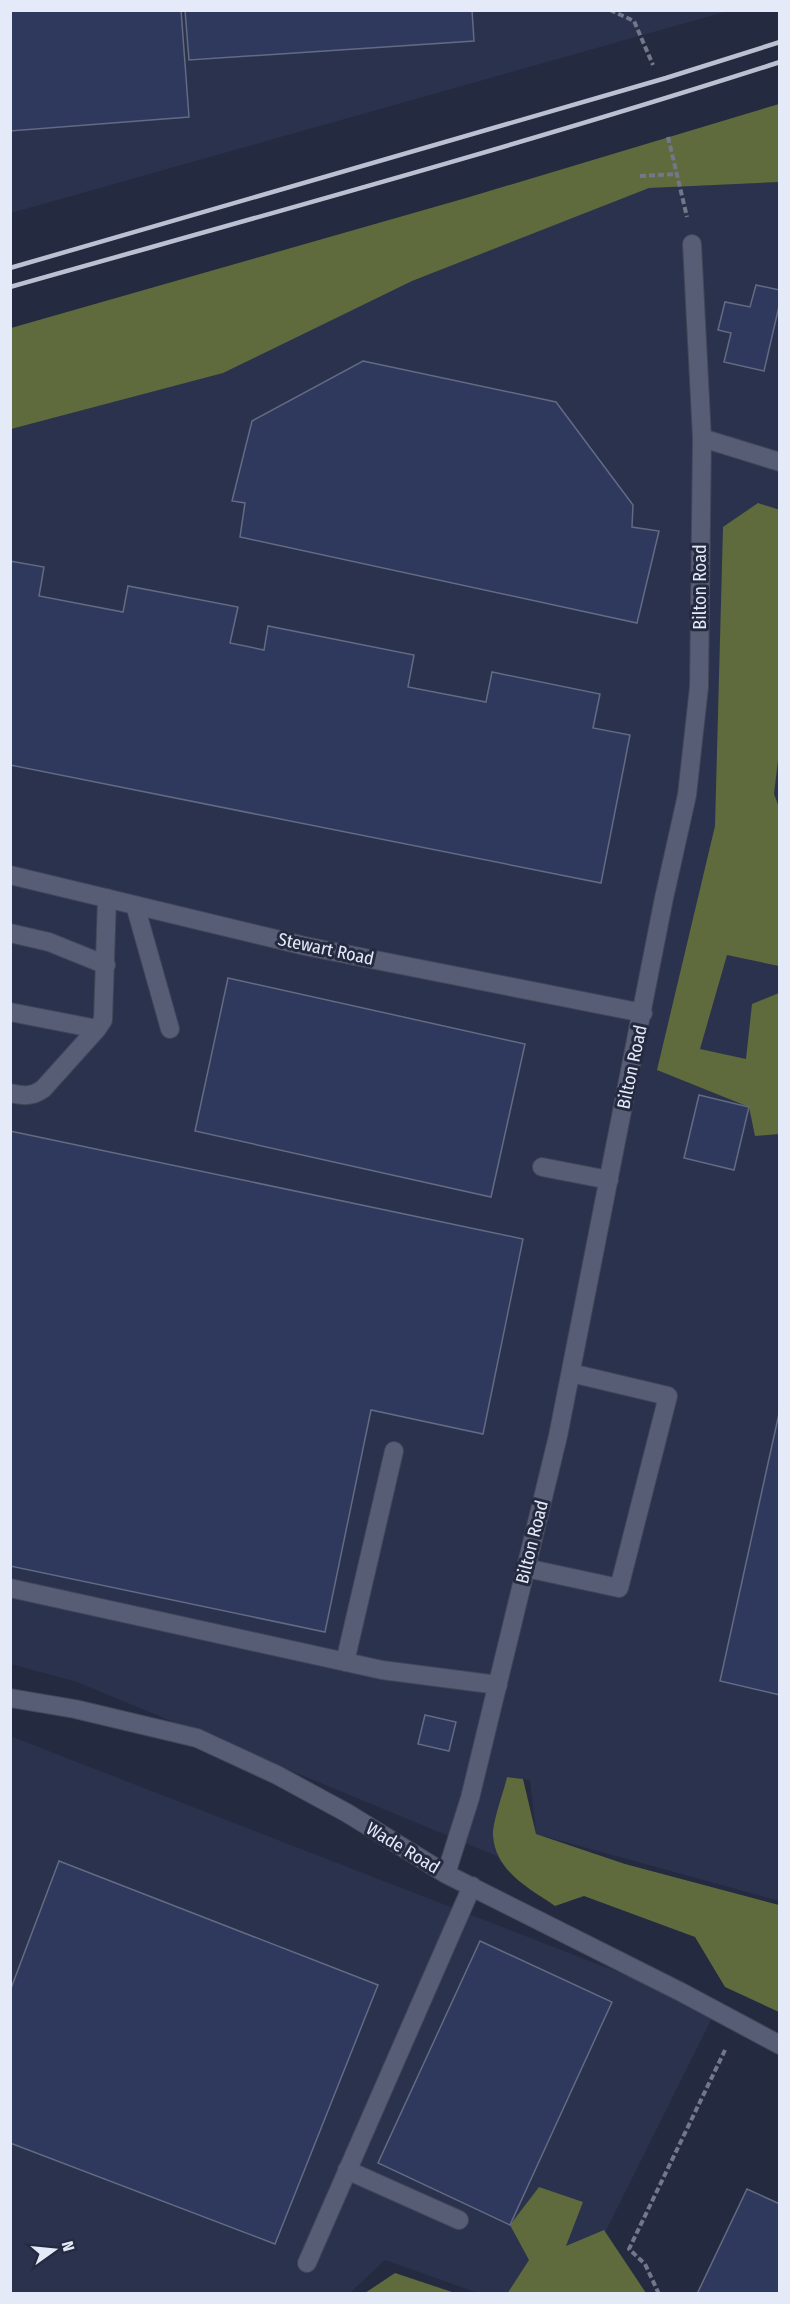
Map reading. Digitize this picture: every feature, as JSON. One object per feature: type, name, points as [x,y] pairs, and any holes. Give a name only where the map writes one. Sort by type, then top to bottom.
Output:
[{"type":"street","name":"Bilton Road","points":[[446,1874],[470,1798],[558,1436],[664,898],[687,795],[699,687],[702,438],[692,244]]},
{"type":"street","points":[[702,438],[780,462]]},
{"type":"street","name":"Stewart Road","points":[[10,875],[305,946],[643,1013]]},
{"type":"street","points":[[10,1093],[23,1096],[35,1095],[43,1089],[103,1020],[107,898]]},
{"type":"street","points":[[135,905],[170,1029]]},
{"type":"street","points":[[10,933],[49,942],[106,964]]},
{"type":"street","points":[[10,1012],[97,1029]]},
{"type":"street","points":[[542,1167],[609,1180]]},
{"type":"street","points":[[526,1569],[619,1588],[668,1396],[571,1373]]},
{"type":"street","points":[[345,1662],[394,1451]]},
{"type":"street","points":[[10,1588],[382,1670],[498,1685]]},
{"type":"street","name":"Wade Road","points":[[10,1698],[75,1710],[196,1738],[287,1781],[347,1814],[446,1874],[681,1992],[780,2045]]},
{"type":"street","points":[[307,2263],[472,1886]]},
{"type":"street","points":[[347,2170],[459,2220]]},
{"type":"path","points":[[610,10],[634,21],[653,65]]},
{"type":"path","points":[[668,137],[692,244]]},
{"type":"path","points":[[640,176],[677,174]]},
{"type":"path","points":[[658,2294],[645,2264],[628,2249],[727,2047]]},
{"type":"shaded area","points":[[11,11],[728,11],[11,213]]},
{"type":"shaded area","points":[[779,182],[779,1901],[536,1834],[530,1780],[507,1777],[493,1835],[499,1857],[77,1682],[11,1664],[10,362],[649,188]]},
{"type":"shaded area","points":[[10,1736],[716,2010],[575,2293],[478,2293],[385,2260],[350,2293],[11,2293]]},
{"type":"green space","points":[[779,104],[779,182],[649,188],[412,281],[223,373],[11,429],[11,328],[466,198]]},
{"type":"green space","points":[[758,503],[780,510],[780,743],[774,794],[780,810],[779,966],[727,955],[700,1049],[746,1059],[752,1004],[779,993],[779,1134],[755,1136],[749,1107],[657,1070],[715,826],[723,527]]},
{"type":"green space","points":[[507,1777],[523,1779],[536,1834],[625,1864],[779,1905],[779,2012],[725,1987],[695,1937],[584,1896],[555,1906],[515,1878],[500,1860],[493,1836],[496,1815]]},
{"type":"green space","points":[[539,2187],[583,2202],[566,2246],[604,2230],[646,2293],[507,2294],[529,2260],[510,2225]]},
{"type":"green space","points":[[395,2273],[455,2293],[365,2293]]},
{"type":"building","points":[[10,10],[181,10],[189,117],[10,131]]},
{"type":"building","points":[[185,10],[472,10],[474,41],[189,60]]},
{"type":"building","points":[[185,10],[472,10],[474,41],[189,60]]},
{"type":"building","points":[[756,285],[780,290],[780,302],[764,371],[724,362],[731,333],[718,330],[725,302],[750,307]]},
{"type":"building","points":[[363,361],[556,402],[633,505],[632,527],[659,531],[637,623],[240,537],[245,503],[232,501],[252,421]]},
{"type":"building","points":[[10,561],[44,567],[39,596],[123,612],[128,586],[238,607],[230,643],[264,650],[268,626],[414,655],[408,687],[486,702],[492,672],[600,694],[593,728],[630,735],[601,883],[10,765]]},
{"type":"building","points":[[228,978],[525,1044],[491,1197],[195,1131]]},
{"type":"building","points":[[699,1095],[749,1107],[734,1170],[684,1158]]},
{"type":"building","points":[[10,1131],[523,1239],[483,1434],[371,1410],[325,1632],[10,1566]]},
{"type":"building","points":[[780,1409],[780,1695],[720,1681]]},
{"type":"building","points":[[425,1715],[456,1722],[449,1751],[418,1744]]},
{"type":"building","points":[[59,1861],[378,1985],[275,2244],[10,2143],[10,1991]]},
{"type":"building","points":[[480,1941],[612,2002],[510,2225],[378,2163]]},
{"type":"building","points":[[747,2189],[780,2204],[780,2294],[697,2294]]},
{"type":"railway","points":[[10,268],[666,78],[780,42]]},
{"type":"railway","points":[[10,287],[492,150],[780,62]]}]
